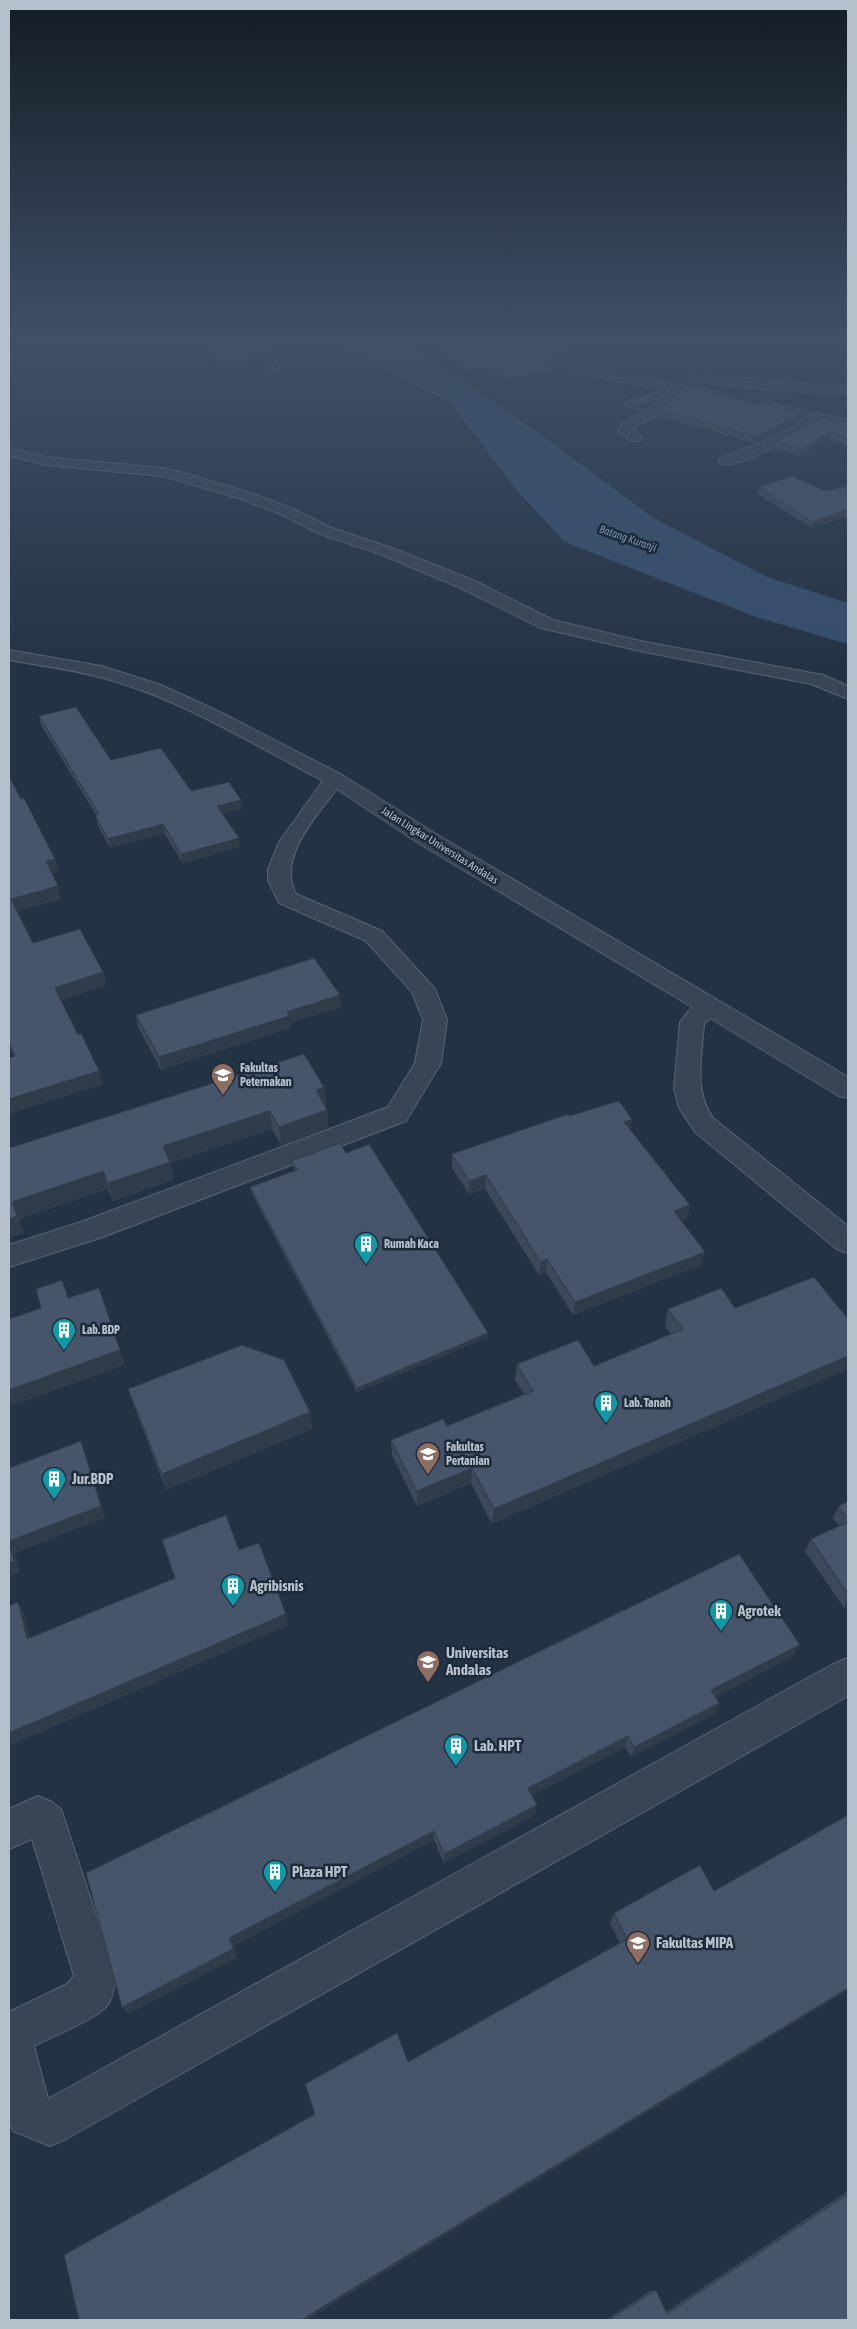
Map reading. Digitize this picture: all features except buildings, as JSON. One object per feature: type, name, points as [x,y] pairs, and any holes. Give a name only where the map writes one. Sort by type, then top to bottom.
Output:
[{"type":"street","points":[[726,461],[752,451]]},
{"type":"street","points":[[9,452],[46,461],[162,472],[182,477],[246,496],[288,512],[323,530],[386,550],[469,586],[547,624],[645,647],[816,680],[848,693]]},
{"type":"street","name":"Jalan Lingkar Universitas Andalas","points":[[9,655],[95,670],[154,689],[217,718],[335,779],[436,844],[848,1089]]},
{"type":"street","points":[[9,1256],[90,1230],[397,1114],[428,1063],[434,1020],[423,989],[374,936],[288,898],[279,880],[282,859],[304,818],[335,779]]},
{"type":"street","points":[[707,1005],[692,1022],[687,1089],[692,1108],[704,1125],[848,1242]]},
{"type":"street","points":[[9,1829],[38,1816],[47,1823],[95,1976],[93,1989],[82,1999],[9,2036],[29,2115],[50,2123],[848,1676]]},
{"type":"water","name":"Batang Kuranji","points":[[487,451],[563,451],[652,517],[767,577],[848,603],[848,644],[753,616],[565,542],[518,492]]},
{"type":"place","name":"Fakultas Peternakan","points":[[223,1096]]},
{"type":"place","name":"Rumah Kaca","points":[[366,1265]]},
{"type":"place","name":"Lab. BDP","points":[[64,1351]]},
{"type":"place","name":"Lab. Tanah","points":[[606,1424]]},
{"type":"place","name":"Fakultas Pertanian","points":[[428,1475]]},
{"type":"place","name":"Jur.BDP","points":[[54,1500]]},
{"type":"place","name":"Agribisnis","points":[[233,1607]]},
{"type":"place","name":"Agrotek","points":[[721,1632]]},
{"type":"place","name":"Universitas Andalas","points":[[428,1683]]},
{"type":"place","name":"Lab. HPT","points":[[456,1767]]},
{"type":"place","name":"Plaza HPT","points":[[275,1893]]},
{"type":"place","name":"Fakultas MIPA","points":[[638,1964]]}]
